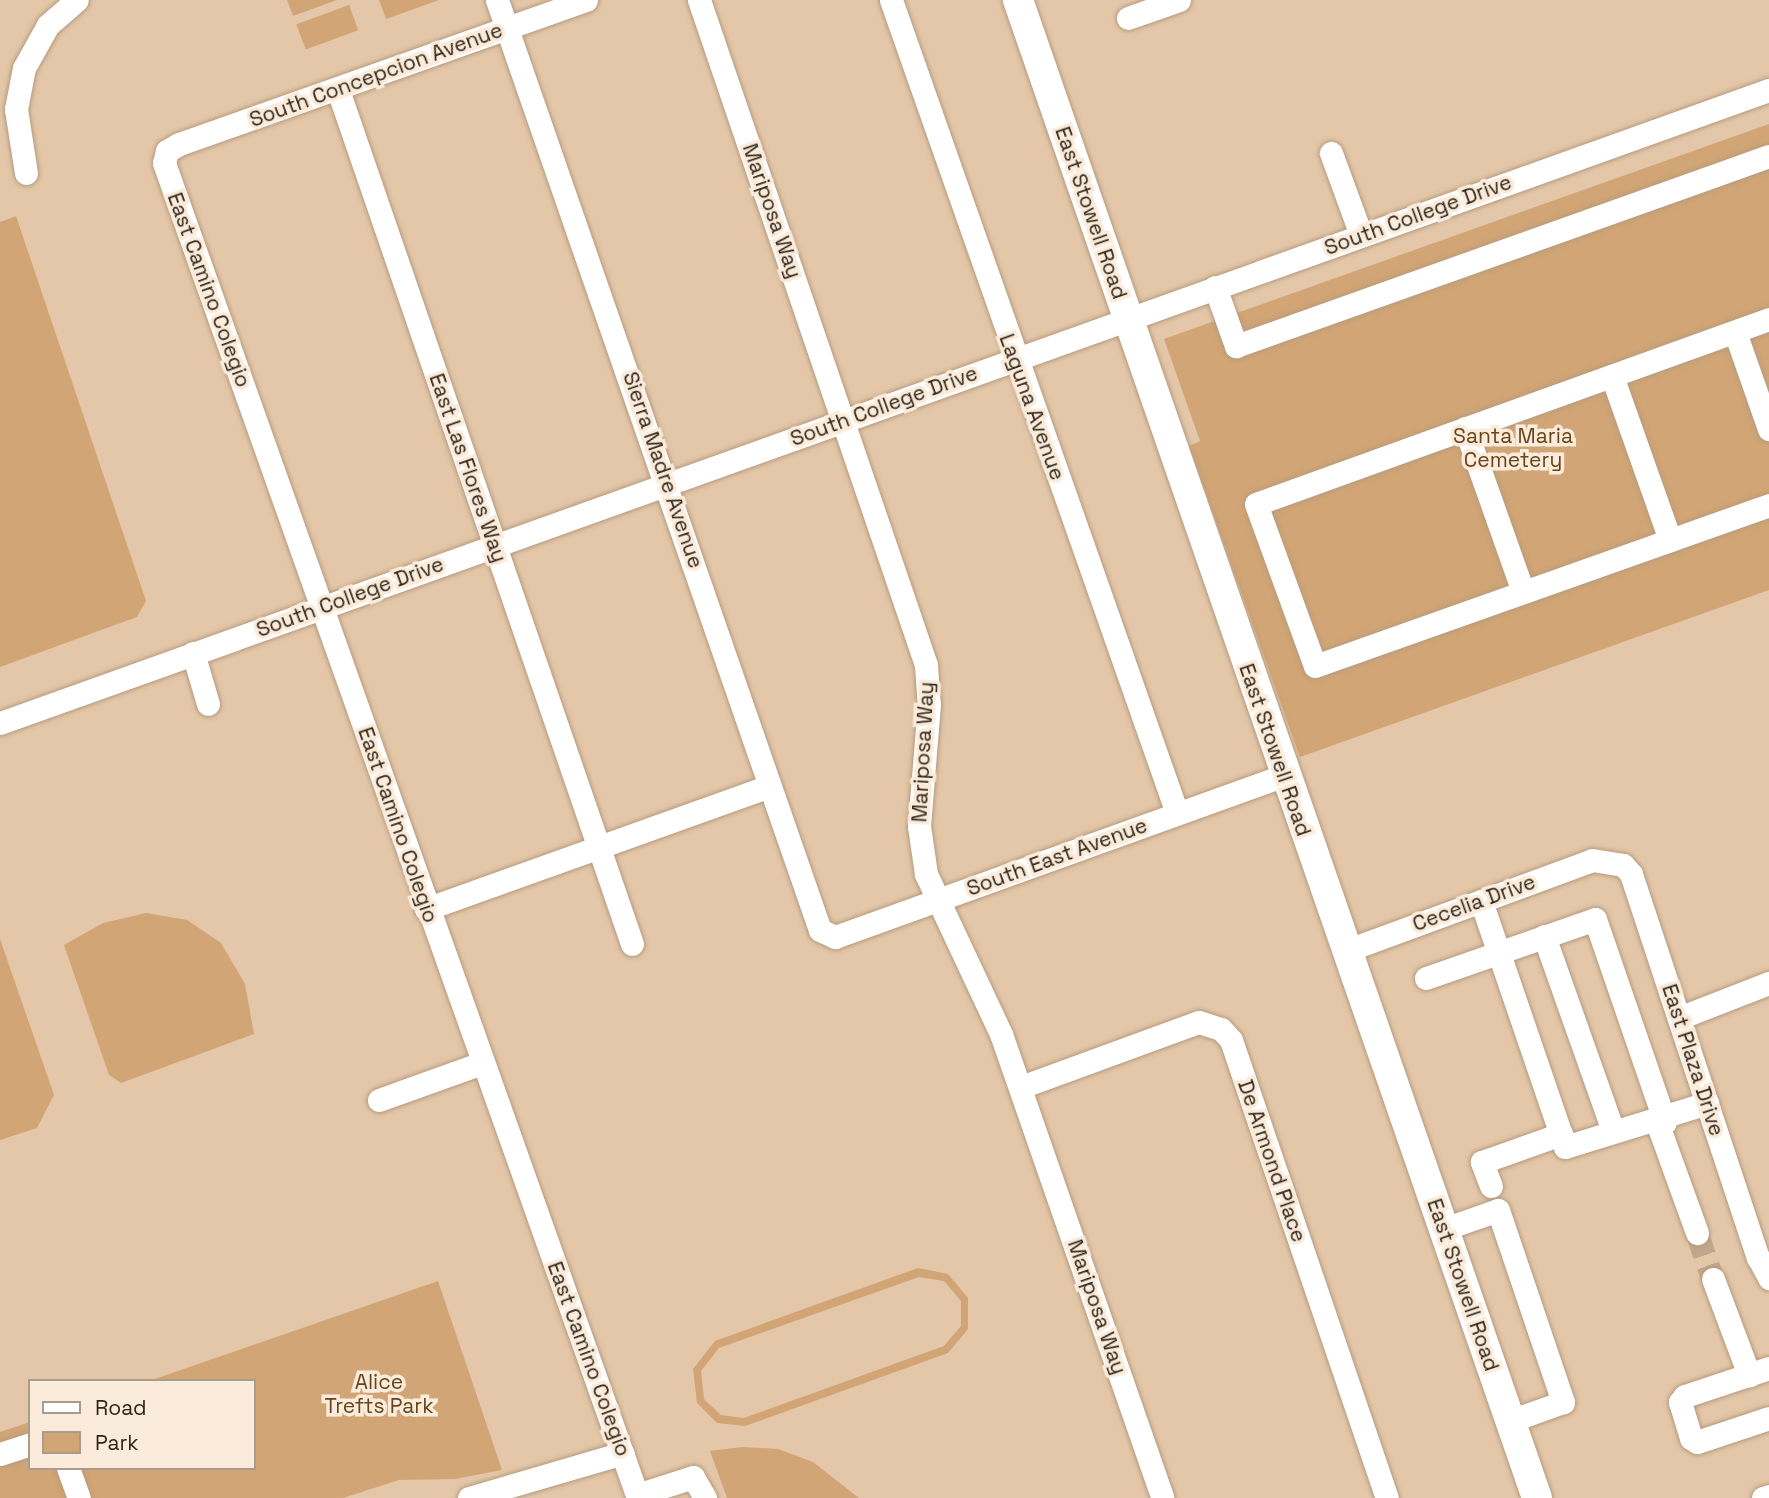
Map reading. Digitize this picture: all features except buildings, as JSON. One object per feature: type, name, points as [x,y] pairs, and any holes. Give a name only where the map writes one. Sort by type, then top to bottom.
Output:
[{"type":"main road","name":"East Stowell Road","points":[[1018,0],[1283,776],[1348,950],[1536,1498]]},
{"type":"street","points":[[26,173],[16,109],[21,78],[36,40],[77,0]]},
{"type":"street","name":"Sierra Madre Avenue","points":[[497,0],[668,483],[820,930],[830,937]]},
{"type":"street","name":"South Concepcion Avenue","points":[[167,151],[586,0]]},
{"type":"street","name":"Mariposa Way","points":[[699,0],[926,665],[929,704],[919,826],[926,874],[976,978],[1021,1087],[1163,1498]]},
{"type":"street","name":"Laguna Avenue","points":[[891,0],[1014,359],[1177,813]]},
{"type":"street","points":[[1128,18],[1179,0]]},
{"type":"street","name":"East Las Flores Way","points":[[338,90],[632,944]]},
{"type":"street","name":"South College Drive","points":[[0,723],[1769,90]]},
{"type":"street","name":"East Camino Colegio","points":[[167,151],[164,163],[323,607],[426,909],[638,1497]]},
{"type":"street","points":[[1331,153],[1361,235]]},
{"type":"street","points":[[1215,287],[1236,346],[1769,156]]},
{"type":"street","points":[[1769,319],[1256,504],[1315,666],[1769,505]]},
{"type":"street","points":[[1735,332],[1769,429]]},
{"type":"street","points":[[1612,376],[1670,540]]},
{"type":"street","points":[[1465,428],[1523,592]]},
{"type":"street","points":[[193,653],[208,704]]},
{"type":"street","name":"South East Avenue","points":[[830,937],[1283,776]]},
{"type":"street","points":[[426,909],[598,845],[770,786]]},
{"type":"street","name":"Cecelia Drive","points":[[1348,950],[1601,860]]},
{"type":"street","name":"East Plaza Drive","points":[[1601,860],[1623,865],[1631,874],[1707,1103],[1769,1278]]},
{"type":"street","points":[[1480,901],[1563,1140],[1586,1149],[1707,1103]]},
{"type":"street","points":[[1426,978],[1595,919],[1665,1119],[1697,1233]]},
{"type":"street","points":[[1544,936],[1613,1131]]},
{"type":"street","points":[[1679,1018],[1769,983]]},
{"type":"street","name":"De Armond Place","points":[[1021,1087],[1199,1022],[1221,1029],[1231,1040],[1387,1498]]},
{"type":"street","points":[[379,1100],[482,1063]]},
{"type":"street","points":[[1491,1186],[1482,1162],[1563,1140],[1665,1119]]},
{"type":"street","points":[[1444,1229],[1498,1210],[1563,1402],[1510,1420]]},
{"type":"street","points":[[1713,1279],[1759,1371],[1685,1396],[1682,1412],[1691,1438],[1705,1440],[1769,1418]]},
{"type":"street","points":[[0,1454],[28,1445]]},
{"type":"street","points":[[469,1498],[623,1453]]},
{"type":"street","points":[[69,1470],[79,1498]]},
{"type":"street","points":[[638,1497],[693,1477],[705,1498]]},
{"type":"street","points":[[1763,1498],[1769,1496]]},
{"type":"green space","points":[[287,0],[337,0],[293,16]]},
{"type":"green space","points":[[379,0],[439,0],[386,19]]},
{"type":"green space","points":[[349,5],[358,30],[306,50],[296,24]]},
{"type":"green space","name":"Santa Maria Cemetery","points":[[1769,124],[1769,590],[1300,757],[1189,446],[1200,441],[1164,339]]},
{"type":"green space","points":[[16,216],[146,601],[137,617],[0,667],[0,222]]},
{"type":"green space","points":[[146,913],[187,920],[221,943],[245,984],[254,1034],[121,1083],[109,1075],[64,945],[103,923]]},
{"type":"green space","points":[[0,939],[54,1095],[37,1128],[0,1140]]},
{"type":"green space","points":[[918,1268],[948,1274],[968,1298],[968,1329],[948,1353],[745,1426],[717,1423],[697,1403],[693,1369],[715,1341]],"holes":[[[919,1277],[944,1281],[961,1301],[961,1326],[944,1346],[744,1418],[721,1415],[704,1399],[701,1371],[719,1348]]]},
{"type":"green space","name":"Alice Trefts Park","points":[[438,1281],[502,1470],[455,1479],[399,1480],[343,1498],[0,1498],[0,1432],[28,1423],[28,1470],[256,1470],[256,1379],[155,1379]]},
{"type":"green space","points":[[742,1447],[778,1449],[813,1462],[859,1498],[727,1498],[710,1451]]},
{"type":"tunnel","points":[[1697,1233],[1713,1279]]}]
